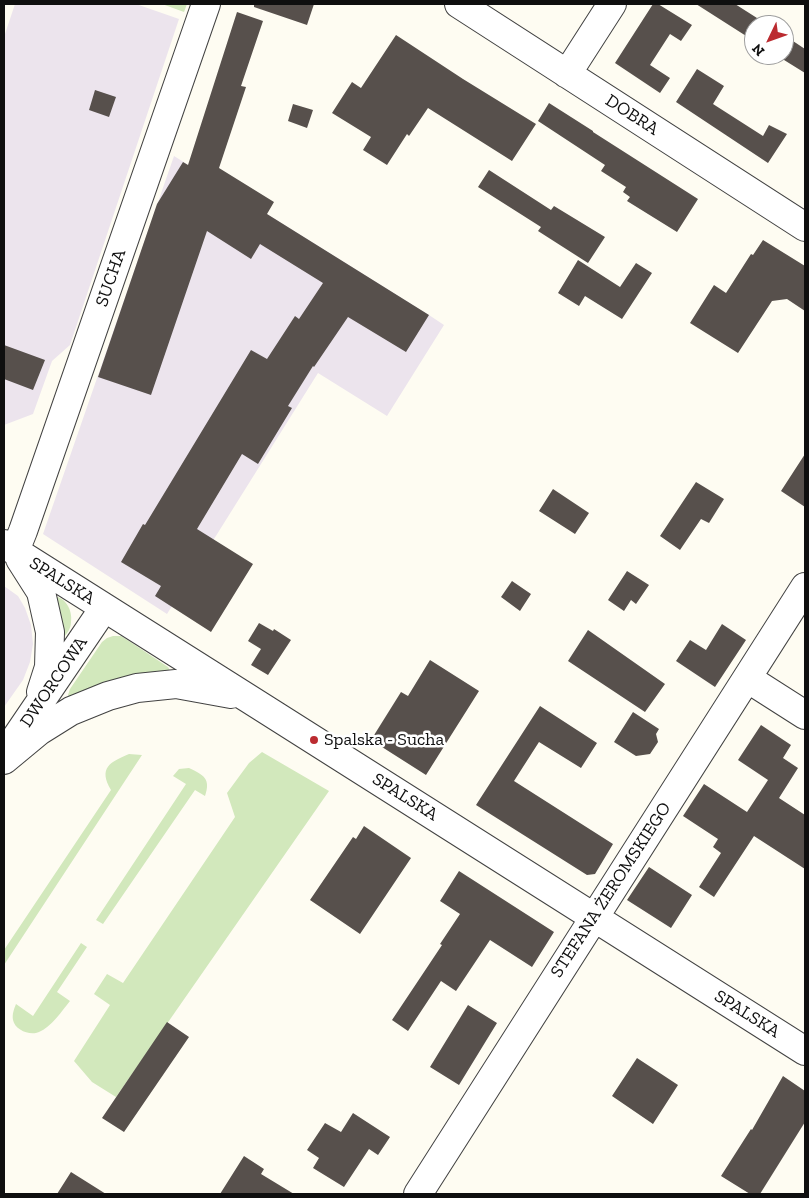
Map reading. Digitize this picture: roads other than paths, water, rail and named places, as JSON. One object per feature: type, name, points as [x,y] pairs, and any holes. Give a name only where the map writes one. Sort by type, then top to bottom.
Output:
[{"type":"street","name":"SUCHA","points":[[9,548],[24,530],[206,4]]},
{"type":"street","name":"DOBRA","points":[[459,4],[805,227]]},
{"type":"street","points":[[567,74],[612,4]]},
{"type":"street","name":"SPALSKA","points":[[9,548],[805,1051]]},
{"type":"street","points":[[9,548],[41,592],[50,632],[49,667],[36,710]]},
{"type":"street","name":"STEFANA ŻEROMSKIEGO","points":[[418,1194],[805,587]]},
{"type":"street","name":"DWORCOWA","points":[[4,756],[104,608]]},
{"type":"street","points":[[747,678],[805,715]]},
{"type":"street","points":[[4,760],[39,731],[71,711],[108,696],[137,688],[176,684],[247,698]]},
{"type":"place","name":"Spalska - Sucha","points":[[314,740]]}]
